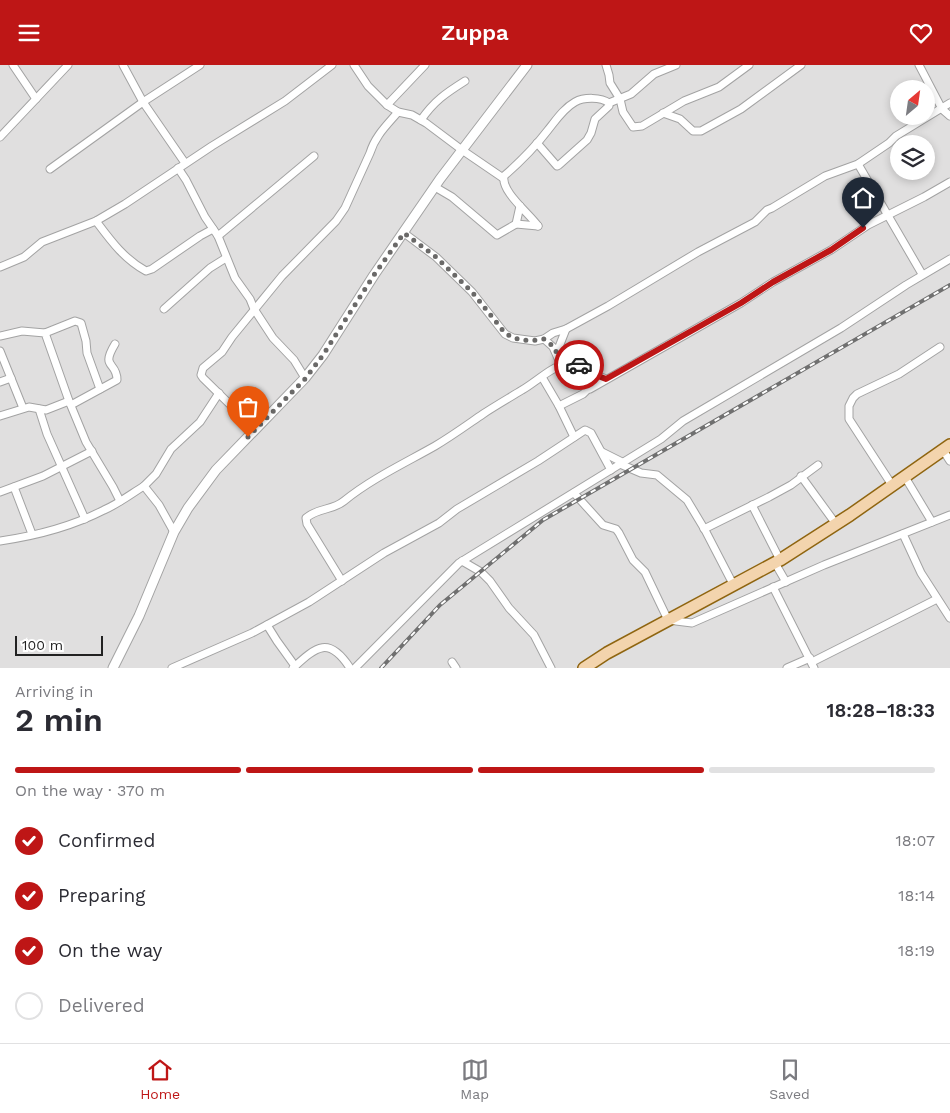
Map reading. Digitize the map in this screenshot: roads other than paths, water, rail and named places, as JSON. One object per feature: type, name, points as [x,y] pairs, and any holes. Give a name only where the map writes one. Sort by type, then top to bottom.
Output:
[{"type":"main road","points":[[586,667],[607,653],[734,586],[777,561],[836,524],[947,447]]},
{"type":"street","points":[[13,65],[36,99]]},
{"type":"street","points":[[1,134],[68,65]]},
{"type":"street","points":[[123,65],[143,102],[185,163]]},
{"type":"street","points":[[0,267],[24,257],[42,242],[96,221],[126,204],[185,163],[286,101],[332,65]]},
{"type":"street","points":[[354,65],[368,86],[387,105],[398,112],[421,120],[503,178],[508,191],[538,226],[516,224],[497,235],[452,197],[435,187]]},
{"type":"street","points":[[387,105],[425,65]]},
{"type":"street","points":[[113,668],[138,617],[174,532],[188,508],[216,470],[305,379],[435,187],[527,65]]},
{"type":"street","points":[[606,65],[610,75],[610,83],[633,127],[642,126],[684,101],[719,87],[730,77],[749,65]]},
{"type":"street","points":[[537,143],[557,166],[559,165],[587,140],[595,119],[609,106],[609,103],[636,90],[654,75],[676,65]]},
{"type":"street","points":[[663,113],[680,119],[693,131],[700,131],[741,109],[802,65]]},
{"type":"street","points":[[919,65],[942,109],[950,116]]},
{"type":"street","points":[[50,169],[195,67]]},
{"type":"street","points":[[421,120],[438,99],[464,81]]},
{"type":"street","points":[[503,178],[537,143],[558,117],[576,101],[593,99],[609,103]]},
{"type":"street","points":[[404,233],[436,257],[472,292],[505,333],[525,341],[544,339],[553,333],[566,329],[698,252],[755,222],[767,210],[772,209],[813,182],[858,164],[896,136],[950,103]]},
{"type":"street","points":[[255,429],[203,378],[203,367],[222,352],[254,309],[286,271],[336,221],[345,208],[378,135],[398,112]]},
{"type":"street","points":[[218,236],[314,156]]},
{"type":"street","points":[[858,164],[922,274]]},
{"type":"street","points":[[178,168],[218,236],[235,278],[273,338],[294,360],[305,379]]},
{"type":"street","points":[[559,406],[741,303],[773,282],[831,250],[868,225],[950,183]]},
{"type":"street","points":[[516,224],[520,206]]},
{"type":"street","points":[[96,221],[116,249],[128,260],[146,271],[213,229]]},
{"type":"street","points":[[164,309],[210,268],[226,258]]},
{"type":"street","points":[[355,668],[462,561],[661,439],[683,421],[841,328],[922,274],[950,259]]},
{"type":"street","points":[[0,336],[22,331],[45,333],[75,321],[81,323],[87,353],[100,389]]},
{"type":"street","points":[[557,352],[566,329]]},
{"type":"street","points":[[45,333],[70,403],[92,451],[120,501]]},
{"type":"street","points":[[544,339],[557,352],[562,365]]},
{"type":"street","points":[[0,416],[23,408],[51,409],[70,403],[117,380],[116,373],[108,360],[115,344]]},
{"type":"street","points":[[892,485],[849,419],[849,406],[852,398],[857,394],[899,374],[940,347]]},
{"type":"street","points":[[0,351],[23,408]]},
{"type":"street","points":[[342,581],[306,524],[306,518],[320,509],[332,508],[338,505],[413,457],[455,434],[562,365],[575,363],[588,372],[606,379]]},
{"type":"street","points":[[588,372],[592,383],[588,391]]},
{"type":"street","points":[[542,377],[574,437]]},
{"type":"street","points":[[0,382],[11,378]]},
{"type":"street","points":[[0,541],[85,519],[105,510],[144,486],[156,474],[171,449],[200,422],[219,393]]},
{"type":"street","points":[[39,409],[45,429],[85,519]]},
{"type":"street","points":[[172,668],[252,633],[309,602],[384,553],[439,523],[457,509],[538,461],[585,430],[589,431],[611,470]]},
{"type":"street","points":[[947,447],[950,461]]},
{"type":"street","points":[[0,492],[62,467],[92,451]]},
{"type":"street","points":[[601,452],[641,473],[657,475],[667,481],[687,499],[734,586]]},
{"type":"street","points":[[704,529],[791,485],[800,476],[818,465]]},
{"type":"street","points":[[800,476],[836,524]]},
{"type":"street","points":[[906,477],[932,522]]},
{"type":"street","points":[[144,486],[159,505],[174,532]]},
{"type":"street","points":[[14,487],[32,534]]},
{"type":"street","points":[[574,493],[603,525],[616,529],[619,533],[633,560],[645,572],[668,620],[692,623],[773,587],[950,515]]},
{"type":"street","points":[[752,505],[786,582]]},
{"type":"street","points":[[903,534],[921,573],[950,618]]},
{"type":"street","points":[[462,561],[481,571],[490,581],[508,608],[534,635],[550,668]]},
{"type":"street","points":[[773,587],[812,663]]},
{"type":"street","points":[[787,668],[812,663],[937,599]]},
{"type":"street","points":[[267,625],[294,667],[313,652],[325,647],[336,650],[350,668]]},
{"type":"railway","points":[[381,668],[440,605],[543,520],[950,285]]}]
